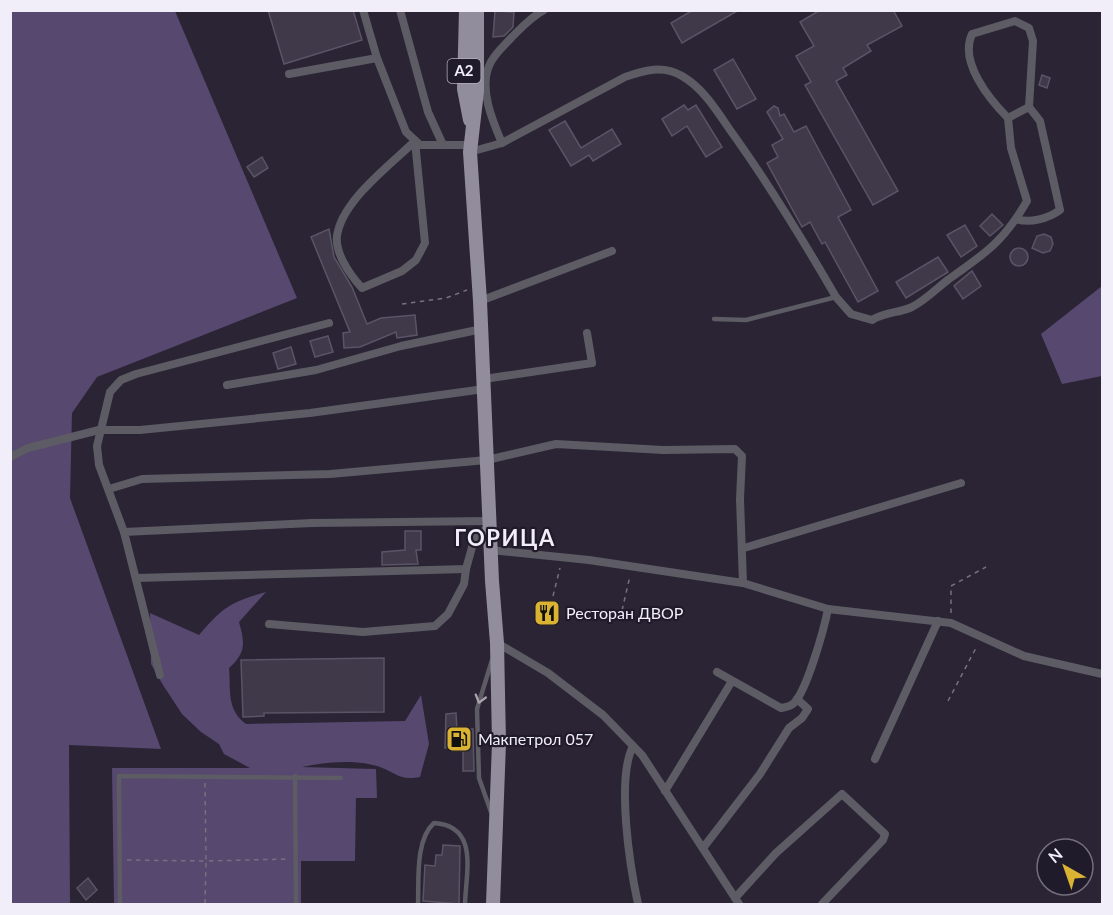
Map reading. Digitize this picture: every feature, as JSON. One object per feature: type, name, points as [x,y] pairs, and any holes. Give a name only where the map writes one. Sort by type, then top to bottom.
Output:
[{"type":"main road","name":"A2","points":[[466,10],[464,89],[471,142],[482,329],[490,550],[497,643],[497,834],[493,904]]},
{"type":"main road","name":"A2","points":[[471,142],[477,91],[477,10]]},
{"type":"street","points":[[363,10],[376,58],[406,132],[420,145],[502,143],[557,116],[625,77],[645,70],[664,69],[681,75],[697,87],[759,170],[836,297],[851,314],[872,320],[882,314],[910,308],[999,243],[1027,201],[1011,148],[1008,118],[995,105],[969,59],[968,45],[972,34],[1015,21],[1029,28],[1033,41],[1029,107],[1040,121],[1060,210],[1052,216],[1032,220],[1016,219]]},
{"type":"street","points":[[400,10],[428,112],[443,145]]},
{"type":"street","points":[[502,143],[491,117],[486,85],[488,67],[497,53],[532,17],[544,10]]},
{"type":"street","points":[[289,74],[376,58]]},
{"type":"street","points":[[1008,118],[1029,107]]},
{"type":"street","points":[[415,141],[425,243],[416,260],[402,271],[362,288],[352,277],[341,257],[337,232],[351,204],[415,141]]},
{"type":"street","points":[[480,301],[612,251]]},
{"type":"street","points":[[160,675],[124,532],[99,465],[99,430],[110,392],[121,380],[329,323]]},
{"type":"street","points":[[227,385],[316,370],[401,346],[482,329]]},
{"type":"street","points":[[10,457],[28,448],[99,430],[140,430],[310,413],[484,384],[592,363],[587,333]]},
{"type":"street","points":[[109,489],[142,479],[330,474],[487,460],[556,444],[663,450],[735,449],[742,456],[740,499],[744,548],[743,583]]},
{"type":"street","points":[[744,548],[961,483]]},
{"type":"street","points":[[124,532],[312,523],[489,524]]},
{"type":"street","points":[[269,624],[363,632],[435,626],[448,614],[464,584],[474,540],[489,524]]},
{"type":"street","points":[[490,550],[562,557],[743,583],[828,609],[951,623],[1024,656],[1102,674]]},
{"type":"street","points":[[136,578],[466,569]]},
{"type":"street","points":[[717,672],[781,708],[788,707],[797,699],[821,642],[828,609]]},
{"type":"street","points":[[874,759],[938,621]]},
{"type":"street","points":[[497,643],[548,673],[603,715],[633,746],[737,902],[776,853],[842,794],[885,834],[884,840],[822,904]]},
{"type":"street","points":[[665,791],[732,681]]},
{"type":"street","points":[[703,848],[760,774],[789,728],[806,714],[808,709],[806,705],[797,699]]},
{"type":"street","points":[[633,746],[627,759],[627,823],[638,904]]},
{"type":"lane","points":[[714,320],[746,320],[836,297]]},
{"type":"lane","points":[[497,643],[477,709],[479,778],[497,834]]},
{"type":"lane","points":[[120,904],[119,776],[341,778]]},
{"type":"lane","points":[[295,776],[296,904]]},
{"type":"lane","points":[[418,904],[423,841],[426,830],[434,823],[450,824],[458,830],[466,845],[465,904]]},
{"type":"path","points":[[402,304],[446,298],[479,286]]},
{"type":"path","points":[[553,596],[562,557]]},
{"type":"path","points":[[620,619],[632,567]]},
{"type":"path","points":[[951,623],[951,586],[986,567]]},
{"type":"path","points":[[948,701],[981,638]]},
{"type":"path","points":[[205,776],[205,904]]},
{"type":"path","points":[[119,860],[296,859]]},
{"type":"shaded area","points":[[10,11],[175,11],[297,298],[97,377],[72,413],[70,498],[161,749],[69,745],[70,904],[11,904]]},
{"type":"shaded area","points":[[1102,286],[1102,376],[1062,384],[1041,334]]},
{"type":"shaded area","points":[[266,592],[239,622],[243,647],[235,663],[229,668],[231,699],[235,712],[246,724],[405,721],[421,695],[429,744],[420,777],[402,777],[377,766],[359,762],[302,767],[376,769],[377,798],[356,798],[355,861],[301,861],[301,904],[114,904],[112,768],[250,768],[224,754],[219,744],[201,732],[182,714],[163,685],[151,664],[150,613],[199,635],[228,607]]},
{"type":"building","points":[[268,10],[353,10],[362,40],[284,64]]},
{"type":"building","points":[[693,10],[739,10],[682,43],[671,23]]},
{"type":"building","points":[[820,10],[893,10],[902,26],[867,45],[871,51],[843,68],[847,75],[836,81],[898,191],[873,205],[805,85],[811,82],[796,56],[814,46],[800,22]]},
{"type":"building","points":[[495,11],[514,12],[513,27],[504,36],[493,37]]},
{"type":"building","points":[[733,59],[756,99],[737,109],[714,70]]},
{"type":"building","points":[[1042,75],[1050,78],[1047,88],[1039,85]]},
{"type":"building","points":[[684,105],[688,110],[696,105],[722,147],[706,157],[687,126],[672,136],[662,119]]},
{"type":"building","points":[[774,106],[778,108],[780,116],[784,114],[794,132],[806,126],[851,210],[838,217],[878,291],[858,302],[825,242],[822,244],[810,222],[802,227],[767,163],[778,157],[772,145],[783,139],[767,112]]},
{"type":"building","points":[[565,121],[581,148],[612,129],[621,144],[593,161],[589,155],[571,166],[549,130]]},
{"type":"building","points":[[262,157],[268,168],[254,177],[247,167]]},
{"type":"building","points":[[992,214],[1003,225],[990,236],[980,226]]},
{"type":"building","points":[[965,225],[977,246],[961,257],[947,235]]},
{"type":"building","points":[[329,229],[334,257],[352,287],[367,324],[381,318],[415,315],[417,335],[397,338],[396,332],[360,347],[344,348],[343,333],[350,332],[311,237]]},
{"type":"building","points":[[1044,234],[1051,237],[1053,244],[1050,251],[1043,253],[1032,248],[1037,236]]},
{"type":"building","points":[[1015,248],[1023,248],[1028,253],[1026,264],[1015,266],[1010,261],[1010,253]]},
{"type":"building","points":[[938,257],[948,272],[906,298],[896,282]]},
{"type":"building","points":[[972,271],[981,286],[963,299],[954,286]]},
{"type":"building","points":[[328,336],[333,352],[315,357],[310,341]]},
{"type":"building","points":[[291,347],[296,364],[278,369],[273,353]]},
{"type":"building","points":[[405,531],[421,531],[421,550],[416,550],[418,564],[382,565],[382,552],[405,550]]},
{"type":"building","points":[[384,658],[384,712],[264,713],[264,716],[243,717],[241,660]]},
{"type":"building","points":[[456,713],[457,730],[473,729],[474,771],[463,771],[463,747],[445,748],[446,714]]},
{"type":"building","points":[[443,845],[460,846],[459,904],[423,901],[425,865],[435,866],[436,855],[442,855]]},
{"type":"building","points":[[88,878],[97,890],[86,900],[77,888]]},
{"type":"place","name":"Ресторан ДВОР","points":[[547,613]]},
{"type":"place","name":"Макпетрол 057","points":[[459,739]]},
{"type":"district","name":"ГОРИЦА","points":[[505,538]]}]
